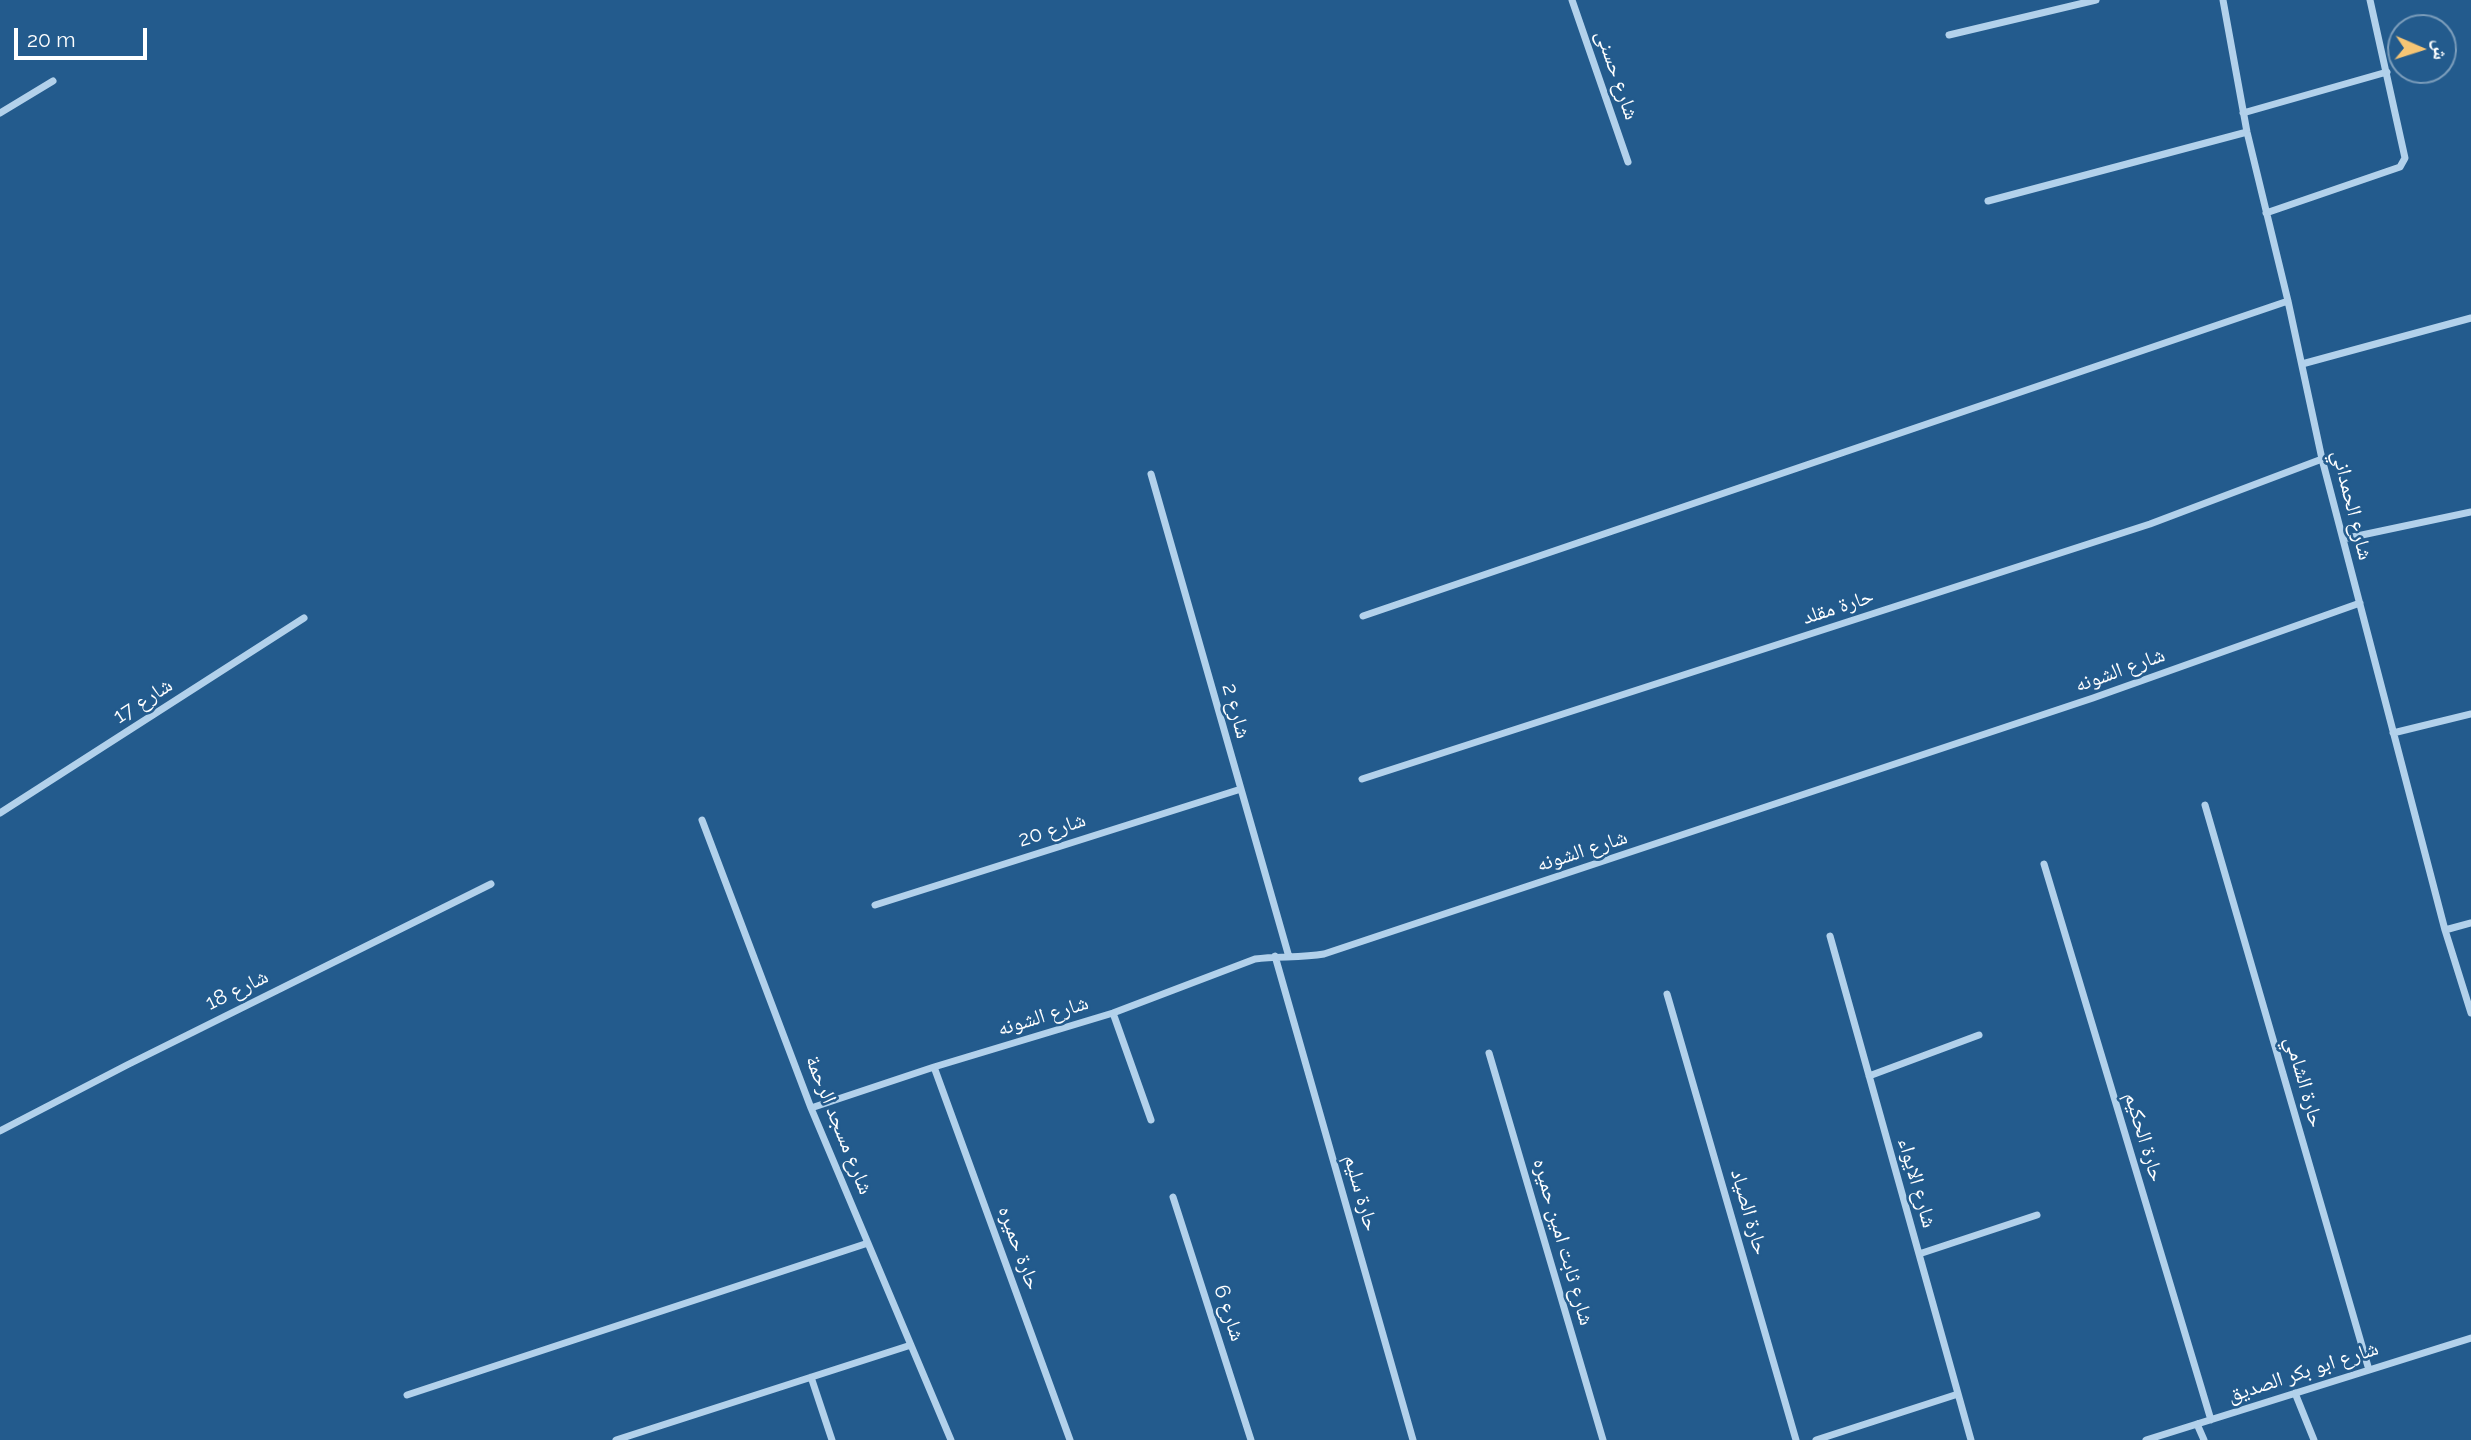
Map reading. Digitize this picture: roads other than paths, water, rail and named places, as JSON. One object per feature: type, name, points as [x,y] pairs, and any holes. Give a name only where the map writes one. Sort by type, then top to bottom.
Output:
[{"type":"street","name":"شارع حسنى","points":[[1572,0],[1628,162]]},
{"type":"street","points":[[1949,35],[2096,0]]},
{"type":"street","name":"شارع الحمداني","points":[[2222,0],[2246,132],[2288,301],[2322,459],[2445,930],[2471,1013]]},
{"type":"street","points":[[2243,113],[2387,72],[2370,0]]},
{"type":"street","points":[[0,113],[53,81]]},
{"type":"street","points":[[2266,213],[2400,167],[2405,158],[2390,84]]},
{"type":"street","points":[[1988,201],[2246,132]]},
{"type":"street","points":[[1363,616],[2288,301]]},
{"type":"street","points":[[2302,364],[2471,318]]},
{"type":"street","name":"حارة مقلد","points":[[1362,779],[2150,524],[2322,459]]},
{"type":"street","name":"شارع 2","points":[[1150,474],[1289,957]]},
{"type":"street","points":[[2343,539],[2471,512]]},
{"type":"street","name":"شارع الشونه","points":[[811,1108],[934,1067],[1113,1013],[1255,959],[1324,954],[1548,881],[2093,698],[2360,603]]},
{"type":"street","name":"شارع 17","points":[[0,813],[304,618]]},
{"type":"street","points":[[2393,733],[2471,714]]},
{"type":"street","name":"شارع 20","points":[[875,905],[1241,789]]},
{"type":"street","name":"حارة الشامي","points":[[2205,805],[2369,1370]]},
{"type":"street","name":"شارع مسجد الرحمة","points":[[702,820],[811,1108],[951,1440]]},
{"type":"street","name":"حارة الحكيم","points":[[2044,864],[2211,1420]]},
{"type":"street","name":"شارع 18","points":[[0,1131],[491,884]]},
{"type":"street","points":[[2445,930],[2471,923]]},
{"type":"street","name":"شارع الايواء","points":[[1830,936],[1971,1440]]},
{"type":"street","name":"حارة سليم","points":[[1275,956],[1413,1440]]},
{"type":"street","name":"حارة الصياد","points":[[1667,994],[1797,1440]]},
{"type":"street","points":[[1113,1013],[1151,1120]]},
{"type":"street","points":[[1869,1076],[1979,1035]]},
{"type":"street","name":"شارع ثابت امين حميره","points":[[1489,1054],[1603,1440]]},
{"type":"street","name":"حارة حميره","points":[[934,1067],[1070,1440]]},
{"type":"street","name":"شارع 6","points":[[1173,1197],[1251,1440]]},
{"type":"street","points":[[1919,1254],[2037,1214]]},
{"type":"street","points":[[407,1395],[868,1243]]},
{"type":"street","name":"شارع ابو بكر الصديق","points":[[2146,1440],[2471,1338]]},
{"type":"street","points":[[615,1440],[911,1345]]},
{"type":"street","points":[[811,1377],[832,1440]]},
{"type":"street","points":[[2295,1393],[2314,1440]]},
{"type":"street","points":[[1816,1440],[1958,1394]]},
{"type":"street","points":[[2197,1424],[2204,1440]]}]
